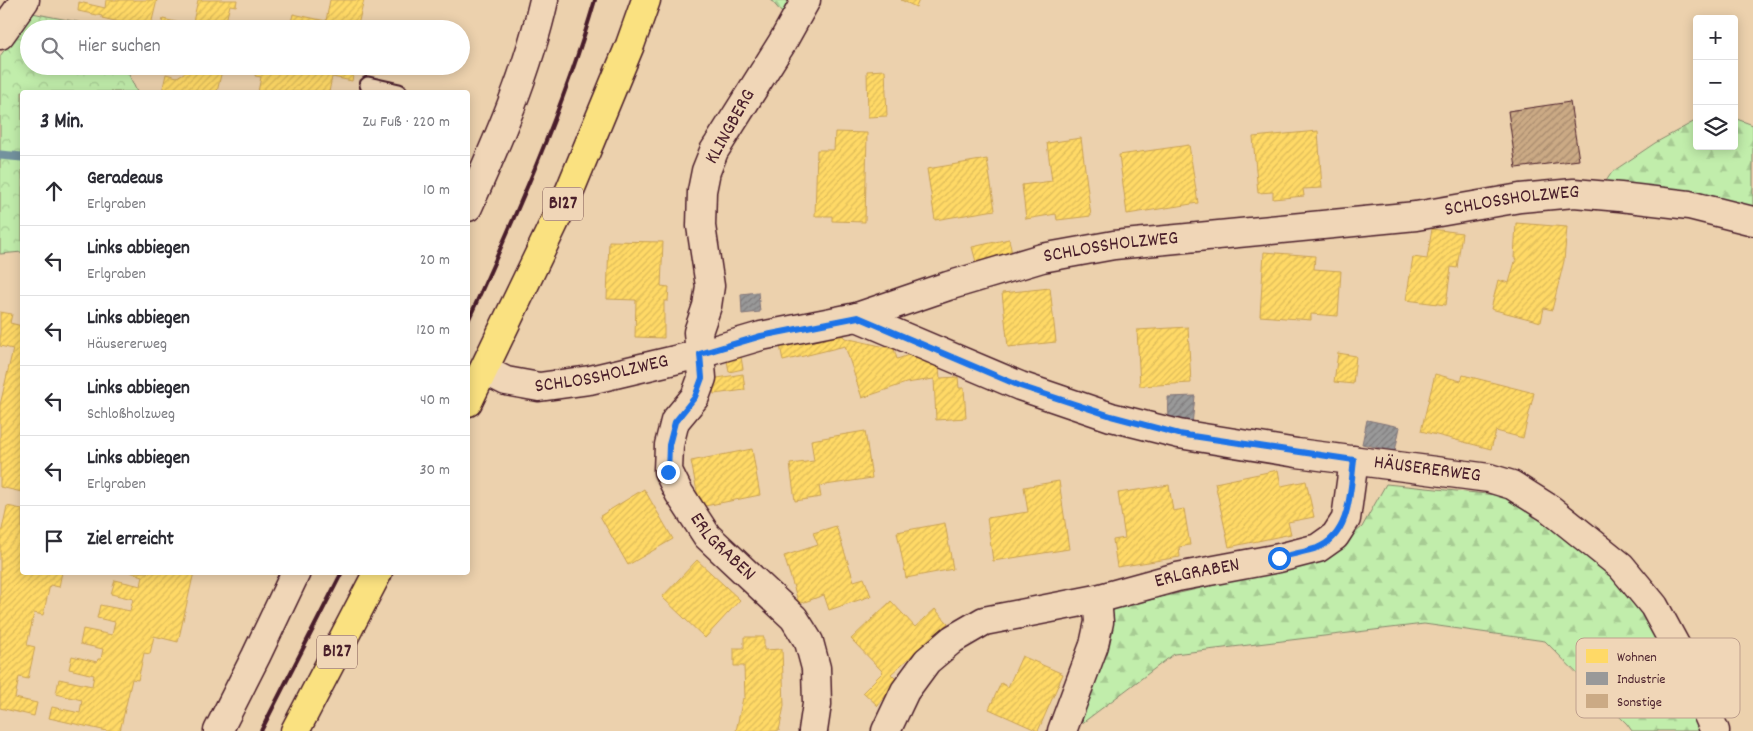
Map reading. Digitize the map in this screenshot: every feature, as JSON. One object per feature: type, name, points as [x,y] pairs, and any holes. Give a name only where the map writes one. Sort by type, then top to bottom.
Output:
[{"type":"main road","name":"B127","points":[[470,398],[570,190],[630,45],[646,0]]},
{"type":"main road","name":"B127","points":[[295,731],[376,575]]},
{"type":"street","points":[[0,36],[25,0]]},
{"type":"street","points":[[470,202],[499,137],[527,63],[544,0]]},
{"type":"street","name":"KLINGBERG","points":[[700,354],[698,332],[708,306],[710,286],[700,226],[702,191],[706,170],[714,150],[782,43],[806,0]]},
{"type":"street","name":"SCHLOSSHOLZWEG","points":[[484,370],[506,382],[538,388],[590,380],[700,354],[761,336],[858,317],[948,286],[1042,258],[1114,245],[1416,216],[1520,198],[1574,193],[1689,205],[1753,221]]},
{"type":"street","name":"HÄUSERERWEG","points":[[858,317],[1020,386],[1111,416],[1179,434],[1489,478],[1512,485],[1550,509],[1621,566],[1654,606],[1671,638]]},
{"type":"street","name":"ERLGRABEN","points":[[700,354],[702,378],[695,397],[675,422],[669,445],[668,472],[679,493],[707,536],[794,618],[809,642],[816,668],[816,704],[813,731]]},
{"type":"street","name":"ERLGRABEN","points":[[886,731],[905,691],[927,661],[953,639],[984,621],[1097,598],[1177,577],[1279,558],[1318,548],[1335,536],[1346,519],[1354,460]]},
{"type":"street","points":[[218,731],[295,575]]},
{"type":"street","points":[[1062,731],[1094,645],[1098,622],[1097,598]]},
{"type":"street","name":"HÄUSERERWEG","points":[[1709,718],[1715,731]]},
{"type":"lane","points":[[368,85],[389,90]]},
{"type":"green space","points":[[771,0],[788,0],[782,13]]},
{"type":"green space","points":[[32,13],[68,20],[27,20]]},
{"type":"green space","points":[[20,29],[20,75],[129,75],[136,90],[20,90],[20,252],[0,254],[0,56]]},
{"type":"green space","points":[[1738,119],[1753,125],[1753,214],[1601,189],[1612,172],[1655,143],[1693,122],[1693,150],[1738,150]]},
{"type":"green space","points":[[1386,484],[1507,496],[1614,573],[1651,621],[1659,638],[1576,638],[1576,672],[1545,641],[1424,624],[1174,654],[1081,724],[1110,609],[1323,560],[1362,527]]},
{"type":"green space","points":[[1621,718],[1697,718],[1703,731],[1632,731]]},
{"type":"building: Wohnen","points":[[106,0],[157,0],[152,20],[111,20],[102,18],[102,16],[78,11],[79,2],[105,8]]},
{"type":"building: Wohnen","points":[[198,0],[237,0],[236,6],[230,5],[226,20],[193,20]]},
{"type":"building: Wohnen","points":[[330,0],[364,0],[359,20],[326,20]]},
{"type":"building: Wohnen","points":[[901,0],[919,0],[916,7]]},
{"type":"building: Wohnen","points":[[293,14],[321,20],[292,20]]},
{"type":"building: Wohnen","points":[[885,70],[887,116],[868,117],[867,71]]},
{"type":"building: Wohnen","points":[[166,75],[177,77],[180,75],[221,75],[217,90],[162,90]]},
{"type":"building: Wohnen","points":[[353,75],[352,81],[332,77],[329,90],[258,90],[261,77],[255,76]]},
{"type":"building: Wohnen","points":[[1318,131],[1322,188],[1303,189],[1304,196],[1273,199],[1273,192],[1258,193],[1253,137]]},
{"type":"building: Wohnen","points":[[835,132],[867,133],[865,222],[832,221],[832,216],[815,216],[817,150],[834,150]]},
{"type":"building: Wohnen","points":[[1081,138],[1091,216],[1057,220],[1056,214],[1026,219],[1022,185],[1052,181],[1047,143]]},
{"type":"building: Wohnen","points":[[1189,145],[1198,203],[1127,214],[1119,155]]},
{"type":"building: Wohnen","points":[[987,159],[995,210],[935,220],[927,169]]},
{"type":"building: Wohnen","points":[[1516,223],[1567,227],[1564,261],[1552,310],[1544,308],[1541,322],[1491,309],[1498,280],[1509,283],[1516,258],[1514,258]]},
{"type":"building: Wohnen","points":[[1432,229],[1462,233],[1457,268],[1451,267],[1446,305],[1406,300],[1413,257],[1427,259]]},
{"type":"building: Wohnen","points":[[1009,239],[1012,254],[976,262],[972,247]]},
{"type":"building: Wohnen","points":[[609,241],[663,242],[661,286],[669,287],[668,301],[664,301],[664,338],[635,337],[636,300],[607,299]]},
{"type":"building: Wohnen","points":[[1264,252],[1315,256],[1314,269],[1341,271],[1338,316],[1311,314],[1311,320],[1260,316]]},
{"type":"building: Wohnen","points":[[1050,288],[1056,342],[1008,347],[1002,293]]},
{"type":"building: Wohnen","points":[[0,312],[12,314],[10,323],[20,326],[20,492],[0,487],[0,405],[13,349],[0,346]]},
{"type":"building: Wohnen","points":[[1188,327],[1191,383],[1140,386],[1137,330]]},
{"type":"building: Wohnen","points":[[837,331],[845,338],[894,349],[897,359],[909,355],[939,367],[940,378],[958,377],[959,388],[964,388],[966,418],[936,420],[934,379],[906,383],[862,398],[845,346],[783,361],[780,345]]},
{"type":"building: Wohnen","points":[[1338,353],[1356,356],[1353,384],[1334,382]]},
{"type":"building: Wohnen","points":[[741,357],[743,369],[729,372],[727,360]]},
{"type":"building: Wohnen","points":[[743,374],[745,390],[714,394],[711,379]]},
{"type":"building: Wohnen","points":[[1435,374],[1461,381],[1463,375],[1534,393],[1523,438],[1496,431],[1491,449],[1421,431]]},
{"type":"building: Wohnen","points":[[865,431],[872,478],[819,486],[821,497],[795,501],[790,464],[814,461],[811,440]]},
{"type":"building: Wohnen","points":[[752,449],[760,495],[700,507],[691,461]]},
{"type":"building: Wohnen","points":[[1278,470],[1281,486],[1306,481],[1314,517],[1288,522],[1291,534],[1229,547],[1215,483]]},
{"type":"building: Wohnen","points":[[1059,481],[1069,549],[993,561],[987,518],[1028,512],[1024,487]]},
{"type":"building: Wohnen","points":[[1169,485],[1173,511],[1184,509],[1190,545],[1179,547],[1180,557],[1117,567],[1113,540],[1125,538],[1118,493]]},
{"type":"building: Wohnen","points":[[644,489],[673,539],[628,565],[600,516]]},
{"type":"building: Wohnen","points":[[7,506],[20,509],[20,575],[61,575],[59,587],[50,585],[43,615],[34,613],[27,645],[35,647],[28,679],[19,677],[15,698],[37,703],[34,716],[0,708],[0,539]]},
{"type":"building: Wohnen","points":[[945,523],[953,569],[906,578],[897,532]]},
{"type":"building: Wohnen","points":[[836,526],[854,581],[864,578],[871,596],[829,610],[824,595],[799,604],[784,556],[818,545],[813,533]]},
{"type":"building: Wohnen","points":[[697,560],[740,600],[705,638],[662,597]]},
{"type":"building: Wohnen","points":[[140,575],[193,575],[178,642],[154,636],[150,654],[144,653],[138,680],[132,679],[120,731],[107,731],[49,718],[52,707],[80,713],[82,700],[56,694],[59,679],[92,686],[94,675],[69,669],[72,656],[97,662],[98,659],[101,659],[103,649],[80,644],[83,629],[112,635],[115,622],[97,618],[100,605],[130,611],[133,599],[111,594],[115,580],[141,586],[143,576]]},
{"type":"building: Wohnen","points":[[891,601],[915,627],[935,609],[948,623],[891,674],[897,680],[878,706],[863,692],[883,672],[851,639]]},
{"type":"building: Wohnen","points":[[744,637],[764,637],[764,650],[782,649],[784,706],[779,731],[736,731],[743,698],[745,699],[744,666],[734,666],[734,648],[744,648]]},
{"type":"building: Wohnen","points":[[1022,656],[1063,674],[1038,731],[989,709],[1001,683],[1008,687]]},
{"type":"building: Industrie","points":[[758,292],[760,312],[742,314],[741,294]]},
{"type":"building: Industrie","points":[[1195,396],[1192,425],[1169,420],[1168,397]]},
{"type":"building: Industrie","points":[[1367,420],[1400,427],[1395,451],[1362,444]]},
{"type":"building: Sonstige","points":[[1570,102],[1579,160],[1516,168],[1508,111]]},
{"type":"waterway","points":[[0,155],[20,157]]},
{"type":"railway","points":[[470,316],[537,163],[568,82],[595,0]]},
{"type":"railway","points":[[261,731],[340,575]]},
{"type":"route","points":[[668,472],[669,445],[675,422],[695,397],[702,378],[700,354],[761,336],[858,317],[1020,386],[1111,416],[1179,434],[1354,460],[1346,519],[1335,536],[1318,548],[1279,558]]}]
